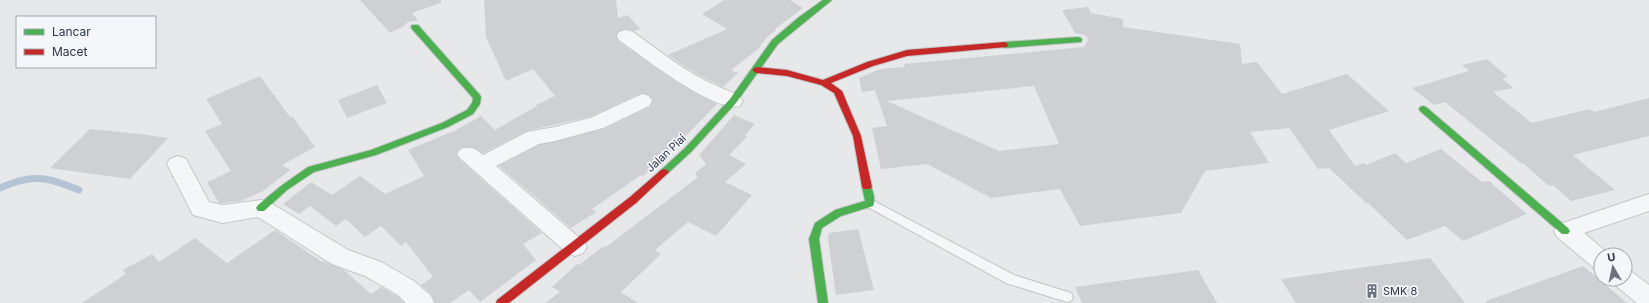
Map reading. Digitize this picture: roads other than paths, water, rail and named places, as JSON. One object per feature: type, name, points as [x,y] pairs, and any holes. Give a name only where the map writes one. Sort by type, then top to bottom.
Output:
[{"type":"street","name":"Jalan Piai","points":[[501,303],[575,247],[633,200],[688,150],[733,101],[775,42],[825,1]]},
{"type":"street","points":[[178,164],[202,209],[223,214],[261,208],[284,188],[311,169],[373,152],[445,125],[470,112],[473,109],[477,97],[415,27]]},
{"type":"street","points":[[626,36],[676,71],[704,88],[733,101]]},
{"type":"street","points":[[824,83],[870,64],[907,53],[1078,40]]},
{"type":"street","points":[[756,70],[787,73],[824,83],[838,92],[857,136],[870,203],[838,213],[827,218],[818,226],[814,239],[823,303]]},
{"type":"street","points":[[575,247],[474,160],[534,137],[555,134],[596,123],[642,102]]},
{"type":"street","points":[[1423,110],[1593,254]]},
{"type":"street","points":[[1565,231],[1649,202]]},
{"type":"street","points":[[261,208],[340,257],[373,269],[406,288],[422,303]]},
{"type":"street","points":[[1633,286],[1649,299]]},
{"type":"lane","points":[[870,203],[1010,280],[1068,297]]},
{"type":"waterway","points":[[0,188],[21,180],[40,178],[58,182],[79,190]]},
{"type":"place","name":"SMK 8","points":[[1372,291]]}]
